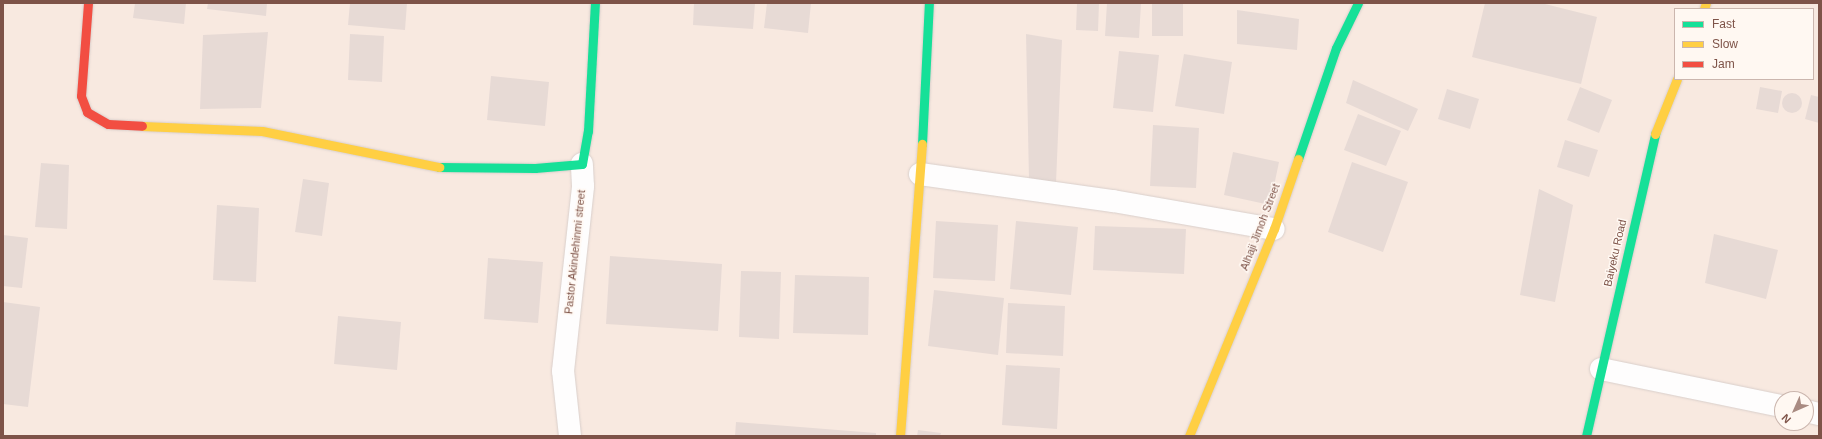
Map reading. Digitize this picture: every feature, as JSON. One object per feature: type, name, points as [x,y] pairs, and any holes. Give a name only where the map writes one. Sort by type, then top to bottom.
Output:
[{"type":"street","points":[[88,3],[81,96],[87,112],[108,124],[262,131],[427,167],[535,168],[582,164],[588,131],[595,3]]},
{"type":"street","points":[[900,436],[920,174],[929,3]]},
{"type":"street","name":"Alhaji Jimoh Street","points":[[1190,436],[1274,229],[1336,48],[1358,3]]},
{"type":"street","name":"Baiyeku Road","points":[[1586,436],[1651,145],[1677,80]]},
{"type":"street","name":"Pastor Akindehinmi street","points":[[570,436],[563,371],[565,334],[573,290],[582,164]]},
{"type":"street","points":[[920,174],[1113,201],[1274,229]]},
{"type":"street","points":[[1601,369],[1774,404]]},
{"type":"shaded area","points":[[3,3],[1819,3],[1819,436],[3,436]]},
{"type":"building","points":[[135,3],[186,3],[184,24],[133,18]]},
{"type":"building","points":[[208,3],[267,3],[266,16],[207,9]]},
{"type":"building","points":[[350,3],[407,3],[405,30],[348,25]]},
{"type":"building","points":[[694,3],[755,3],[753,29],[693,25]]},
{"type":"building","points":[[767,3],[811,3],[808,33],[764,28]]},
{"type":"building","points":[[1077,3],[1099,3],[1098,31],[1076,30]]},
{"type":"building","points":[[1107,3],[1141,3],[1139,38],[1105,36]]},
{"type":"building","points":[[1152,3],[1183,3],[1183,36],[1152,36]]},
{"type":"building","points":[[1485,3],[1541,3],[1597,17],[1581,84],[1472,57]]},
{"type":"building","points":[[1237,10],[1299,19],[1297,50],[1237,44]]},
{"type":"building","points":[[268,32],[261,108],[200,109],[203,35]]},
{"type":"building","points":[[350,34],[384,36],[382,82],[348,80]]},
{"type":"building","points":[[1026,34],[1062,40],[1056,183],[1029,180]]},
{"type":"building","points":[[1119,51],[1159,55],[1153,112],[1113,108]]},
{"type":"building","points":[[1184,54],[1232,62],[1224,114],[1175,106]]},
{"type":"building","points":[[491,76],[549,82],[545,126],[487,120]]},
{"type":"building","points":[[1353,80],[1418,109],[1408,131],[1346,103]]},
{"type":"building","points":[[1580,87],[1612,100],[1599,133],[1567,120]]},
{"type":"building","points":[[1760,87],[1782,91],[1778,113],[1756,109]]},
{"type":"building","points":[[1447,89],[1479,99],[1470,129],[1438,119]]},
{"type":"building","points":[[1792,93],[1799,96],[1802,103],[1799,110],[1792,113],[1785,110],[1782,103],[1785,96]]},
{"type":"building","points":[[1811,95],[1819,97],[1819,123],[1805,119]]},
{"type":"building","points":[[1358,114],[1401,131],[1386,166],[1344,150]]},
{"type":"building","points":[[1153,125],[1199,128],[1196,188],[1150,186]]},
{"type":"building","points":[[1565,140],[1598,150],[1589,177],[1557,167]]},
{"type":"building","points":[[1233,152],[1279,162],[1270,205],[1224,195]]},
{"type":"building","points":[[1352,162],[1408,182],[1383,252],[1328,232]]},
{"type":"building","points":[[41,163],[69,165],[67,229],[35,227]]},
{"type":"building","points":[[303,179],[329,183],[322,236],[295,232]]},
{"type":"building","points":[[1539,189],[1573,205],[1555,302],[1520,295]]},
{"type":"building","points":[[217,205],[259,208],[256,282],[213,280]]},
{"type":"building","points":[[936,221],[998,225],[995,281],[933,278]]},
{"type":"building","points":[[1016,221],[1078,227],[1071,295],[1010,289]]},
{"type":"building","points":[[1095,226],[1186,229],[1184,274],[1093,270]]},
{"type":"building","points":[[1714,234],[1778,250],[1766,299],[1705,283]]},
{"type":"building","points":[[3,235],[28,238],[22,288],[3,286]]},
{"type":"building","points":[[610,256],[722,264],[718,331],[606,324]]},
{"type":"building","points":[[488,258],[543,262],[538,323],[484,319]]},
{"type":"building","points":[[741,271],[781,272],[779,339],[739,337]]},
{"type":"building","points":[[795,275],[869,277],[868,335],[793,333]]},
{"type":"building","points":[[934,290],[1004,298],[998,355],[928,346]]},
{"type":"building","points":[[3,302],[40,307],[28,407],[3,404]]},
{"type":"building","points":[[1008,303],[1065,306],[1063,356],[1006,353]]},
{"type":"building","points":[[338,316],[401,322],[397,370],[334,364]]},
{"type":"building","points":[[1006,365],[1060,368],[1057,429],[1002,425]]},
{"type":"building","points":[[736,422],[876,433],[876,436],[735,436]]},
{"type":"building","points":[[918,430],[941,433],[940,436],[917,436]]},
{"type":"traffic: fast","points":[[439,167],[535,168],[582,164],[588,131],[595,3]]},
{"type":"traffic: fast","points":[[922,144],[929,3]]},
{"type":"traffic: fast","points":[[1298,159],[1336,48],[1358,3]]},
{"type":"traffic: fast","points":[[1586,436],[1655,134]]},
{"type":"traffic: slow","points":[[1704,8],[1706,3]]},
{"type":"traffic: slow","points":[[1655,134],[1677,80]]},
{"type":"traffic: slow","points":[[142,126],[262,131],[439,167]]},
{"type":"traffic: slow","points":[[900,436],[922,144]]},
{"type":"traffic: slow","points":[[1189,436],[1274,229],[1298,159]]},
{"type":"traffic: jam","points":[[88,3],[81,96],[87,112],[108,124],[142,126]]}]
